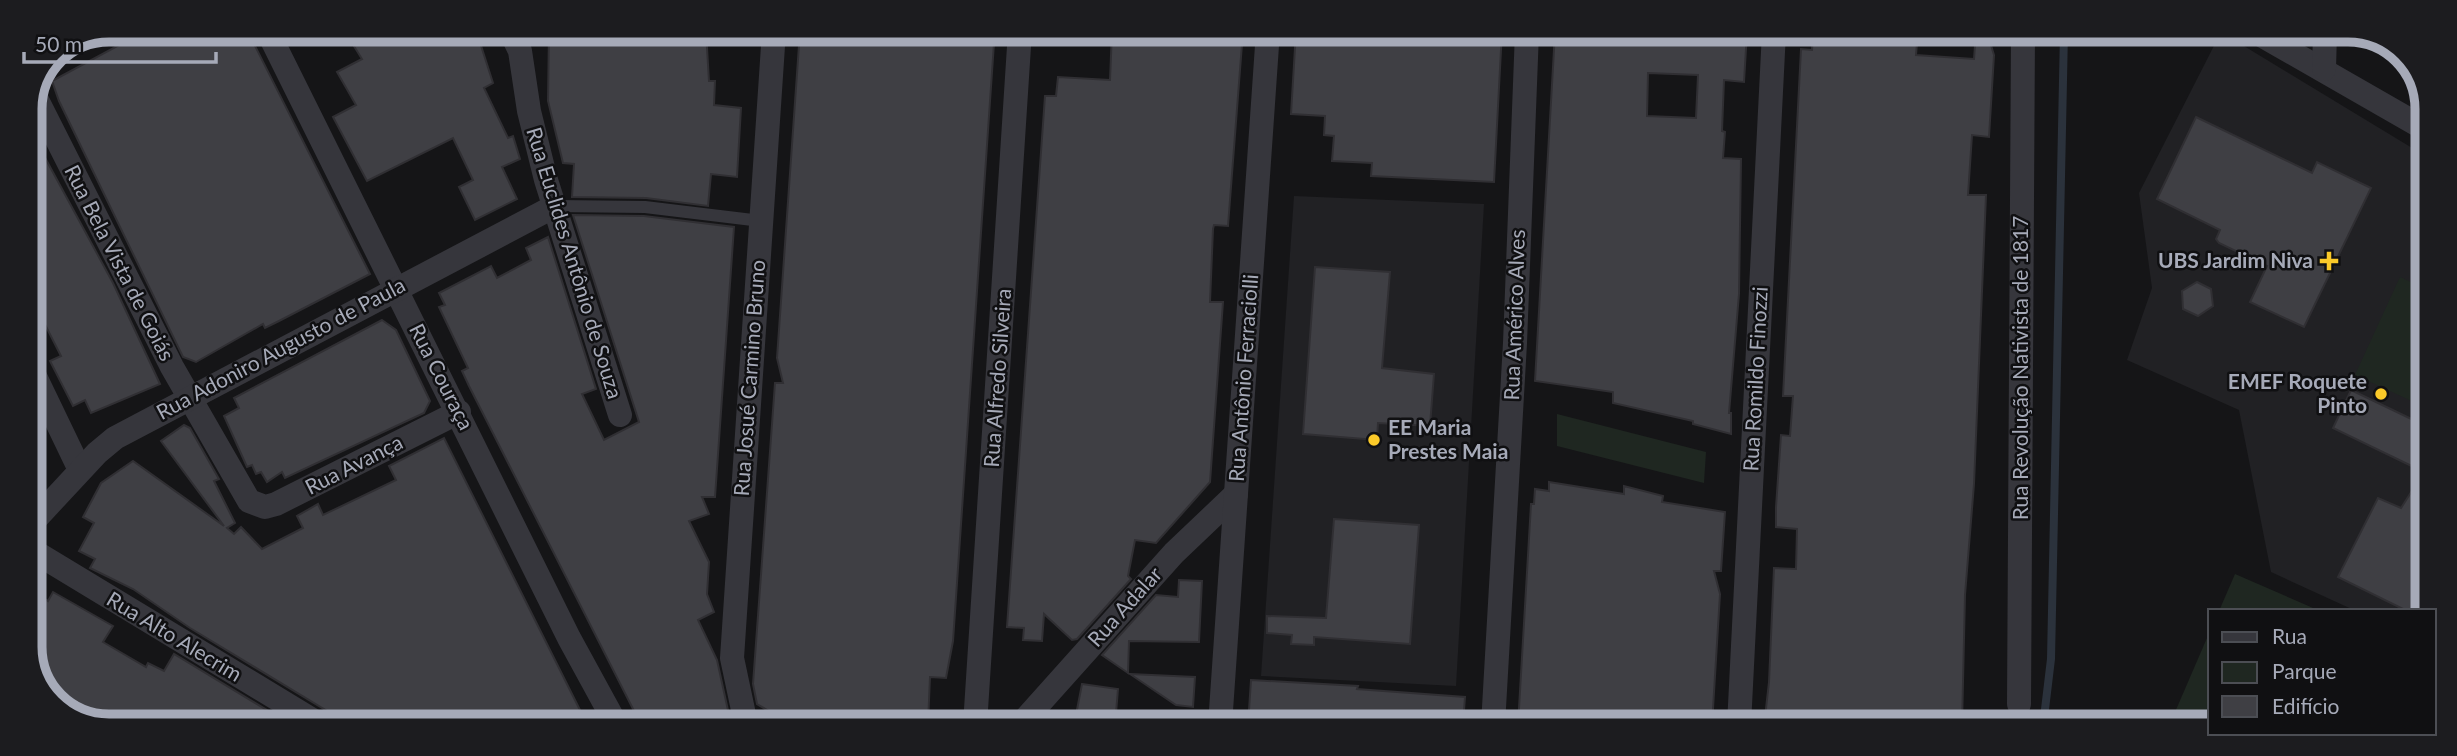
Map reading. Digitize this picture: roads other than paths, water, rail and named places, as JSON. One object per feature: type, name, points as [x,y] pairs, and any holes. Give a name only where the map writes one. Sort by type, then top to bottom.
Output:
[{"type":"street","name":"Rua Couraça","points":[[273,42],[569,638],[610,714]]},
{"type":"street","name":"Rua Euclides Antônio de Souza","points":[[519,42],[529,111],[555,206],[620,415]]},
{"type":"street","name":"Rua Josué Carmino Bruno","points":[[744,714],[732,657],[773,42]]},
{"type":"street","name":"Rua Alfredo Silveira","points":[[976,714],[1019,42]]},
{"type":"street","name":"Rua Antônio Ferraciolli","points":[[1221,714],[1267,42]]},
{"type":"street","name":"Rua Américo Alves","points":[[1494,714],[1515,343],[1527,42]]},
{"type":"street","name":"Rua Romildo Finozzi","points":[[1740,714],[1773,42]]},
{"type":"street","name":"Rua Revolução Nativista de 1817","points":[[2020,704],[2024,42]]},
{"type":"street","points":[[2274,42],[2415,123]]},
{"type":"street","points":[[2324,69],[2325,42]]},
{"type":"street","name":"Rua Bela Vista de Goiás","points":[[42,110],[188,397],[249,501]]},
{"type":"street","name":"Rua Adoniro Augusto de Paula","points":[[42,512],[80,470],[115,438],[188,397],[555,206]]},
{"type":"street","points":[[42,394],[80,470]]},
{"type":"street","name":"Rua Avança","points":[[249,501],[265,507],[276,504],[459,412]]},
{"type":"street","name":"Rua Adalar","points":[[1030,714],[1174,553],[1236,494]]},
{"type":"street","name":"Rua Alto Alecrim","points":[[42,557],[170,637],[301,714]]},
{"type":"lane","points":[[555,206],[645,207],[761,221]]},
{"type":"waterway","points":[[2044,714],[2051,659],[2064,42]]},
{"type":"place","name":"UBS Jardim Niva","points":[[2329,261]]},
{"type":"place","name":"EMEF Roquete Pinto","points":[[2381,394]]},
{"type":"place","name":"EE Maria Prestes Maia","points":[[1374,440]]}]
